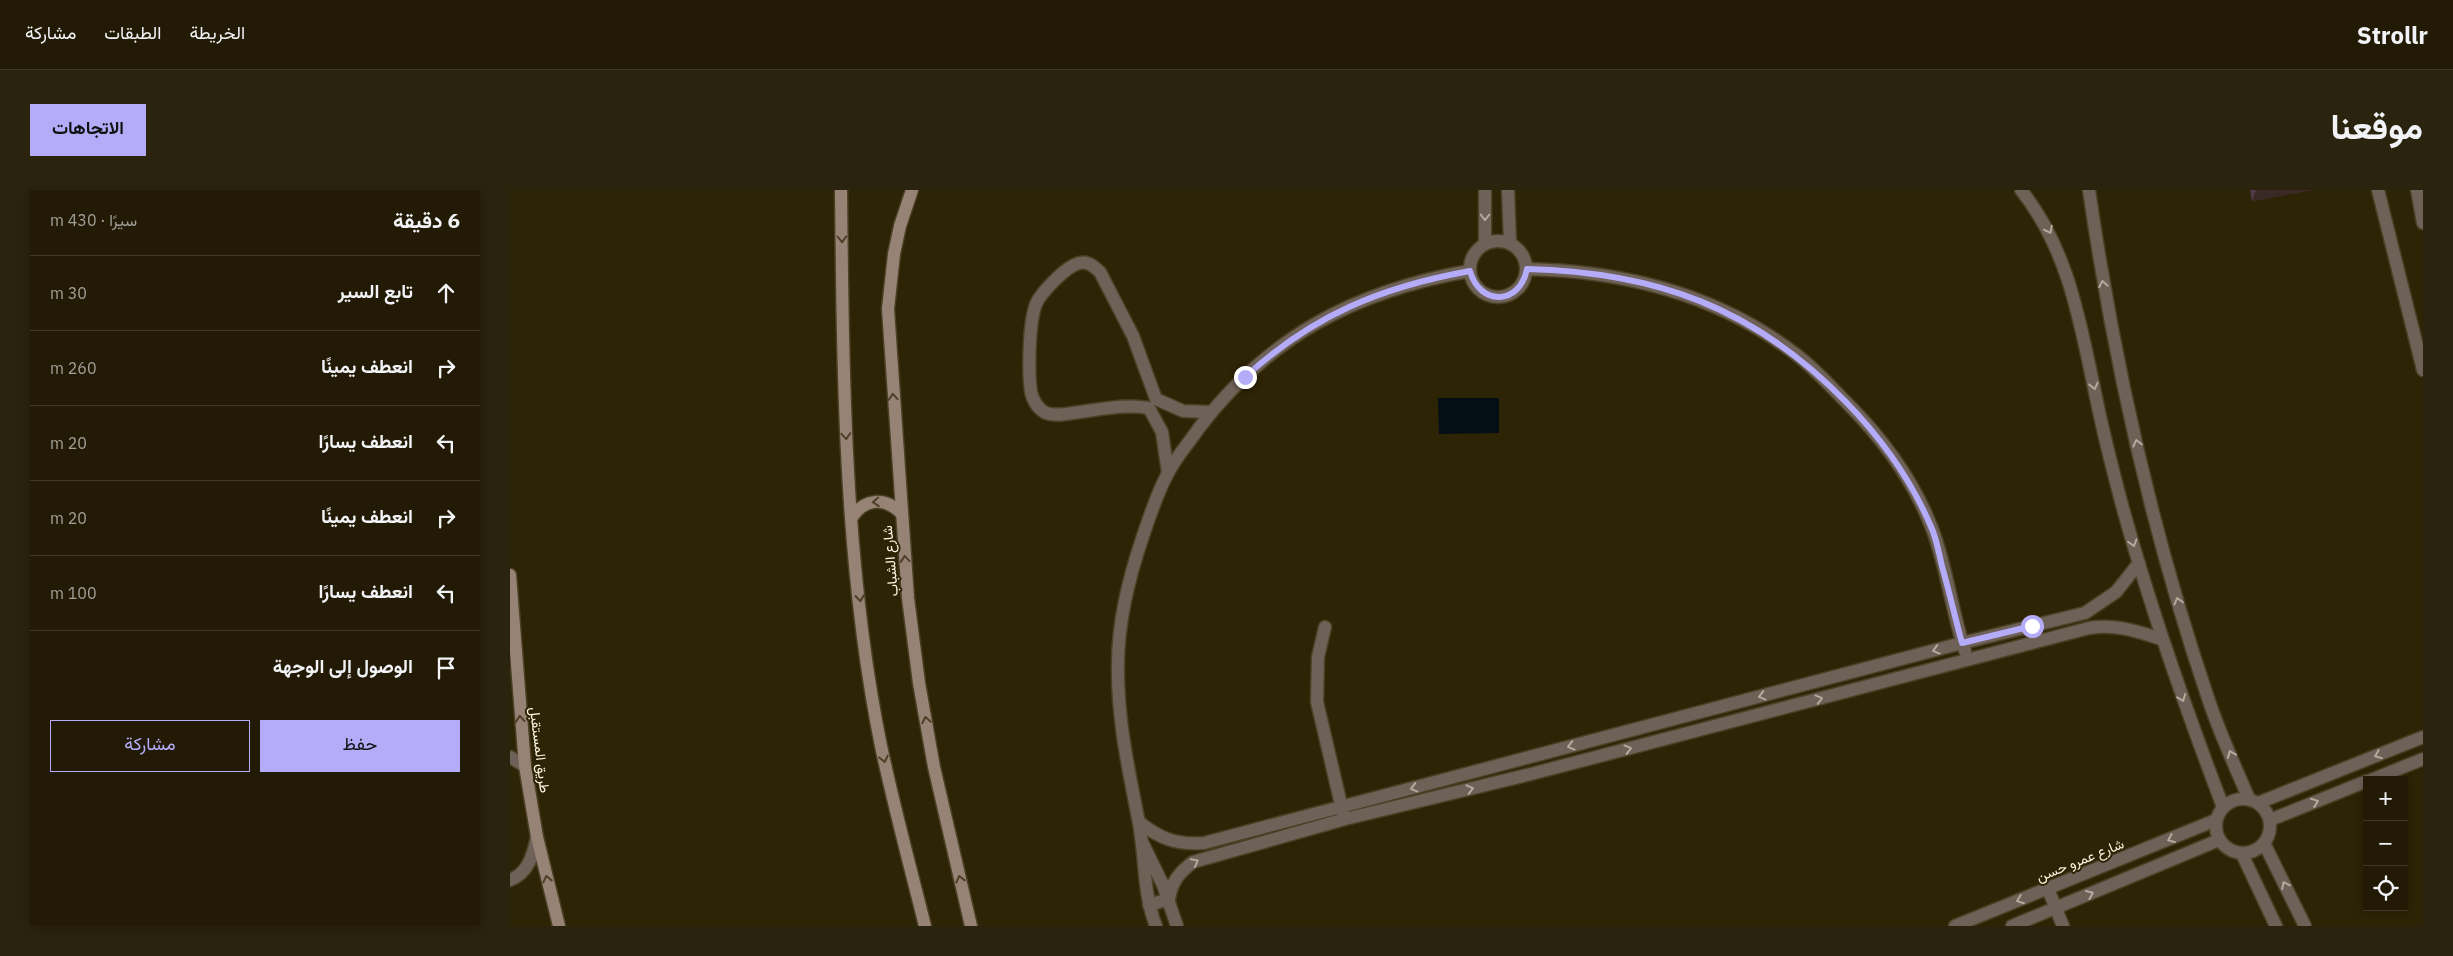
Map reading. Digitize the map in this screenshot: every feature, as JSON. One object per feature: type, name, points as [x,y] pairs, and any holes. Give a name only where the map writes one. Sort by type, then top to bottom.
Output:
[{"type":"street","points":[[841,190],[844,390],[852,517],[864,632],[881,745],[925,926]]},
{"type":"street","name":"شارع الشباب","points":[[912,190],[900,226],[894,254],[888,309],[908,598],[919,683],[934,767],[971,926]]},
{"type":"street","points":[[1484,190],[1485,243]]},
{"type":"street","points":[[1508,190],[1510,242]]},
{"type":"street","points":[[2021,190],[2046,224],[2066,271],[2080,319],[2097,403],[2122,506],[2161,639],[2223,807]]},
{"type":"street","points":[[2089,190],[2102,283],[2126,401],[2154,515],[2186,629],[2208,700],[2254,801],[2267,813],[2270,820],[2269,836],[2264,843],[2250,852],[2242,854],[2225,847],[2219,840],[2215,830],[2216,820],[2223,807],[2240,799],[2254,801],[2423,737]]},
{"type":"street","points":[[2378,190],[2423,370]]},
{"type":"street","points":[[2416,190],[2423,223]]},
{"type":"street","points":[[1497,240],[1510,242],[1519,249],[1525,258],[1527,269],[1525,279],[1519,288],[1510,294],[1500,297],[1489,296],[1479,290],[1472,282],[1470,260],[1476,250],[1485,243],[1497,240]]},
{"type":"street","points":[[1168,473],[1162,432],[1153,403],[1133,336],[1100,272],[1092,264],[1080,262],[1070,268],[1041,294],[1035,306],[1030,372],[1032,393],[1036,404],[1045,412],[1057,415],[1153,403],[1183,411],[1211,412]]},
{"type":"street","points":[[1527,269],[1606,274],[1675,291],[1734,316],[1773,339],[1816,371],[1869,425],[1908,482],[1933,531],[1967,658]]},
{"type":"street","points":[[1156,926],[1149,905],[1142,860],[1143,844],[1125,754],[1120,714],[1118,662],[1120,628],[1134,562],[1168,473],[1211,412],[1235,386],[1265,358],[1298,334],[1354,303],[1392,289],[1430,278],[1470,271]]},
{"type":"street","points":[[852,517],[857,509],[866,503],[875,501],[890,504],[902,513]]},
{"type":"street","points":[[1169,899],[1171,885],[1181,872],[1193,862],[1343,813],[1526,758],[2085,612],[2116,592],[2139,563]]},
{"type":"street","name":"طريق المستقبل","points":[[510,575],[525,766],[537,837],[559,926]]},
{"type":"street","points":[[2085,612],[2089,628]]},
{"type":"street","points":[[1139,822],[1162,838],[1187,844],[1204,843],[1531,774],[1967,658],[2089,628],[2106,625],[2120,627],[2161,639]]},
{"type":"street","points":[[1325,627],[1318,657],[1317,702],[1343,813]]},
{"type":"street","points":[[1782,690],[1787,707]]},
{"type":"street","points":[[1595,740],[1600,756]]},
{"type":"street","points":[[510,757],[525,766]]},
{"type":"street","points":[[1526,758],[1531,774]]},
{"type":"street","points":[[2381,776],[2423,759]]},
{"type":"street","points":[[2270,820],[2363,783]]},
{"type":"street","name":"شارع عمرو حسن","points":[[1955,926],[2048,890],[2216,820]]},
{"type":"street","points":[[510,880],[517,878],[532,860],[537,837]]},
{"type":"street","points":[[2012,926],[2219,840]]},
{"type":"street","points":[[2264,843],[2305,926]]},
{"type":"street","points":[[1143,844],[1169,899],[1177,926]]},
{"type":"street","points":[[2242,854],[2276,926]]},
{"type":"street","points":[[2048,890],[2063,926]]},
{"type":"street","points":[[1149,905],[1169,899]]},
{"type":"shaded area","points":[[1438,398],[1499,398],[1499,433],[1439,434]]},
{"type":"route","points":[[1245,377],[1265,358],[1298,334],[1354,303],[1430,278],[1470,271],[1472,282],[1479,290],[1489,296],[1500,297],[1510,294],[1519,288],[1525,279],[1527,269],[1606,274],[1675,291],[1734,316],[1798,356],[1821,376],[1869,425],[1908,482],[1933,531],[1962,643],[2032,626]]}]
